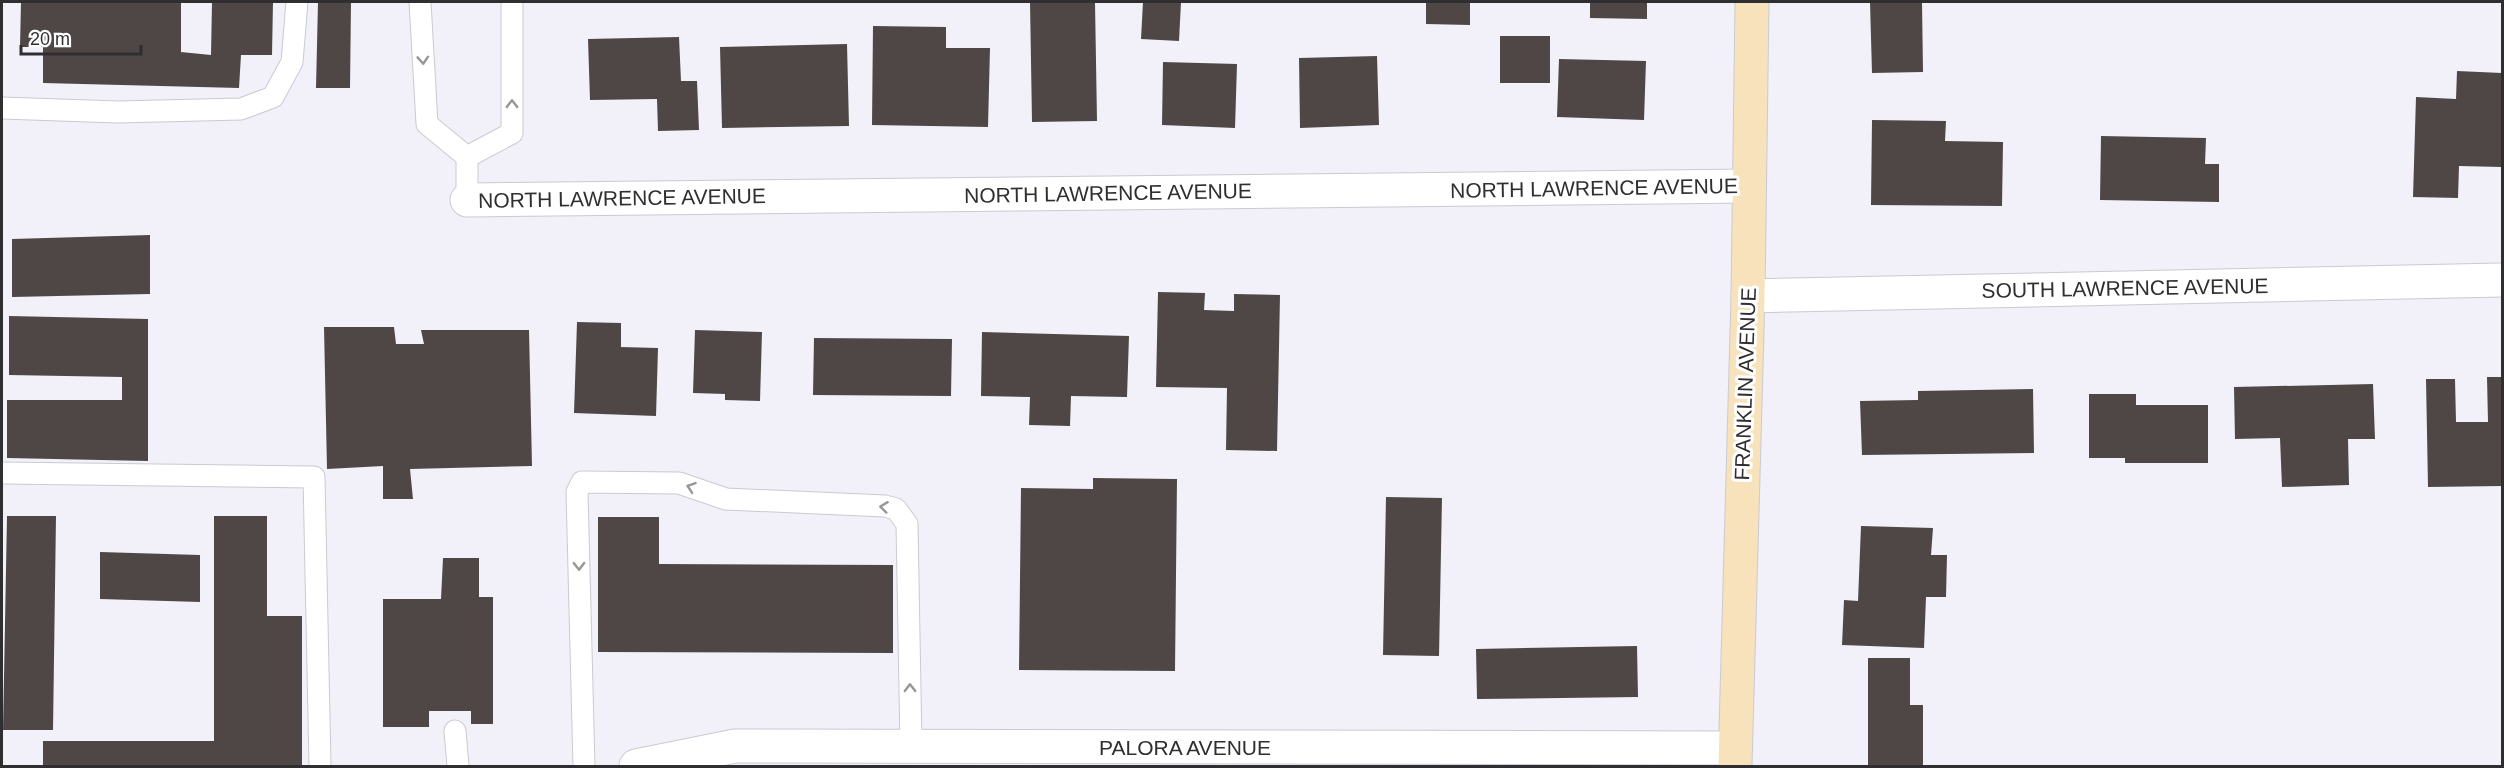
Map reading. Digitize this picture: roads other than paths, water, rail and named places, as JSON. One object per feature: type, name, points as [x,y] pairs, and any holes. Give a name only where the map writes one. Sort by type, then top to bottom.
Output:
[{"type":"street","name":"FRANKLIN AVENUE","points":[[1735,758],[1748,296],[1752,2]]},
{"type":"street","name":"NORTH LAWRENCE AVENUE","points":[[467,200],[1749,186]]},
{"type":"street","name":"SOUTH LAWRENCE AVENUE","points":[[1748,296],[2502,280]]},
{"type":"street","name":"PALORA AVENUE","points":[[636,766],[735,746],[869,757],[911,746],[1003,757],[1735,758]]},
{"type":"lane","points":[[2,108],[118,112],[241,109],[273,97],[292,62],[297,2]]},
{"type":"lane","points":[[420,2],[427,124],[467,157]]},
{"type":"lane","points":[[467,157],[512,133],[512,2]]},
{"type":"lane","points":[[467,157],[467,200]]},
{"type":"lane","points":[[2,473],[314,477],[320,766]]},
{"type":"lane","points":[[584,766],[577,492],[582,482],[679,483],[726,499],[885,506],[896,509],[907,524],[911,746]]},
{"type":"lane","points":[[455,731],[458,766]]}]
